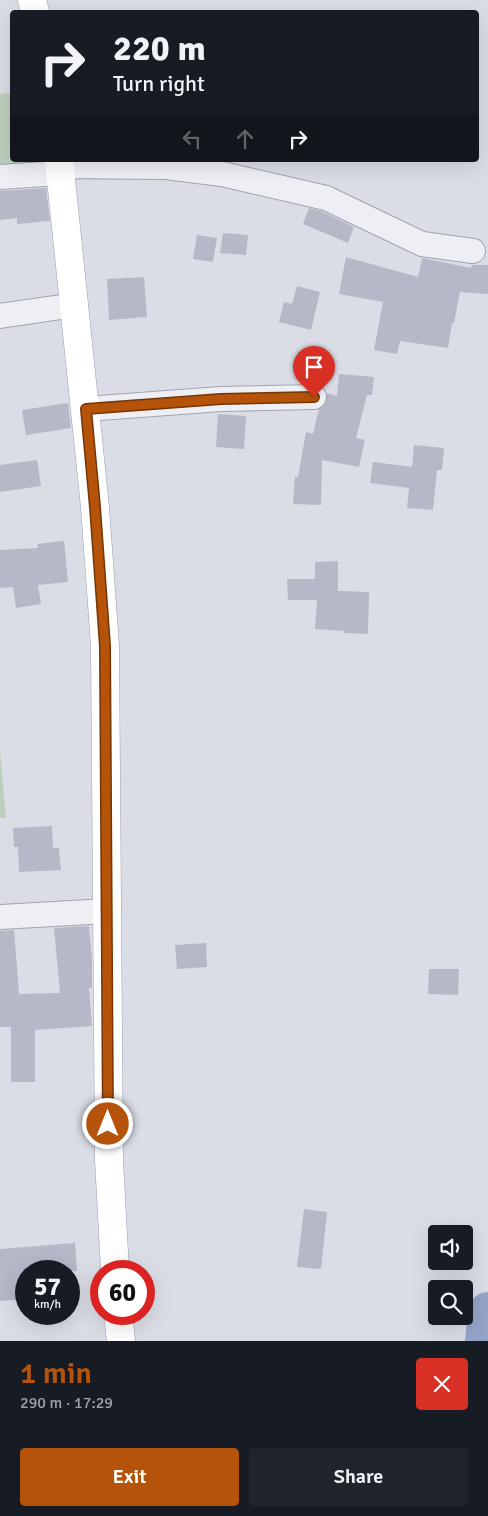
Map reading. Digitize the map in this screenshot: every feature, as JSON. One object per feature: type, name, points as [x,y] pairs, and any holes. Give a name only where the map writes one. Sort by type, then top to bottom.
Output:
[{"type":"main road","points":[[59,166],[86,409],[105,646],[109,1160],[114,1260]]},
{"type":"main road","points":[[119,1325],[121,1341]]},
{"type":"street","points":[[0,177],[59,166],[166,167],[222,174],[326,198],[422,244],[473,251]]},
{"type":"street","points":[[0,316],[75,305]]},
{"type":"street","points":[[86,409],[221,399],[314,397]]},
{"type":"street","points":[[0,918],[107,911]]},
{"type":"green space","points":[[10,93],[10,162],[51,162],[0,188],[0,94]]},
{"type":"green space","points":[[0,750],[6,818],[0,818]]},
{"type":"building","points":[[46,188],[50,221],[17,224],[17,218],[0,220],[0,191]]},
{"type":"building","points":[[309,208],[321,211],[354,227],[348,243],[303,224]]},
{"type":"building","points":[[223,233],[248,235],[246,255],[220,253]]},
{"type":"building","points":[[197,235],[217,238],[213,262],[193,259]]},
{"type":"building","points":[[346,257],[418,277],[422,258],[471,268],[472,265],[488,265],[488,294],[460,292],[448,348],[400,341],[397,354],[374,350],[383,302],[339,294]]},
{"type":"building","points":[[144,277],[147,317],[109,320],[107,279]]},
{"type":"building","points":[[297,286],[320,292],[311,330],[279,322],[284,302],[292,304]]},
{"type":"building","points":[[339,374],[374,377],[372,395],[367,395],[356,438],[365,440],[359,467],[322,460],[321,505],[293,504],[295,477],[298,477],[306,432],[313,434],[319,409],[326,403],[327,393],[337,396]]},
{"type":"building","points":[[68,403],[71,428],[26,435],[22,410]]},
{"type":"building","points":[[218,414],[246,416],[244,449],[216,447]]},
{"type":"building","points":[[414,445],[444,448],[442,470],[437,470],[433,510],[407,508],[409,488],[370,483],[373,462],[412,467]]},
{"type":"building","points":[[37,460],[41,486],[0,492],[0,465]]},
{"type":"building","points":[[64,541],[68,582],[38,585],[41,604],[16,608],[13,587],[0,588],[0,550],[38,548],[37,544]]},
{"type":"building","points":[[338,561],[338,591],[369,592],[368,634],[315,629],[317,600],[288,600],[287,579],[315,579],[315,562]]},
{"type":"building","points":[[52,826],[53,848],[59,848],[61,870],[19,872],[18,847],[14,847],[13,828]]},
{"type":"building","points":[[89,926],[92,962],[92,988],[89,988],[92,1026],[35,1030],[35,1082],[11,1082],[11,1027],[0,1027],[0,931],[14,930],[19,994],[60,993],[54,928]]},
{"type":"building","points":[[206,943],[207,967],[177,969],[175,945]]},
{"type":"building","points":[[429,969],[459,969],[458,995],[428,994]]},
{"type":"building","points":[[304,1209],[327,1212],[321,1269],[297,1267]]},
{"type":"building","points":[[75,1243],[76,1260],[15,1260],[15,1300],[0,1301],[0,1249]]},
{"type":"waterway","points":[[485,1341],[488,1312]]},
{"type":"route","points":[[108,1124],[105,646],[86,409],[221,399],[314,397]]}]
